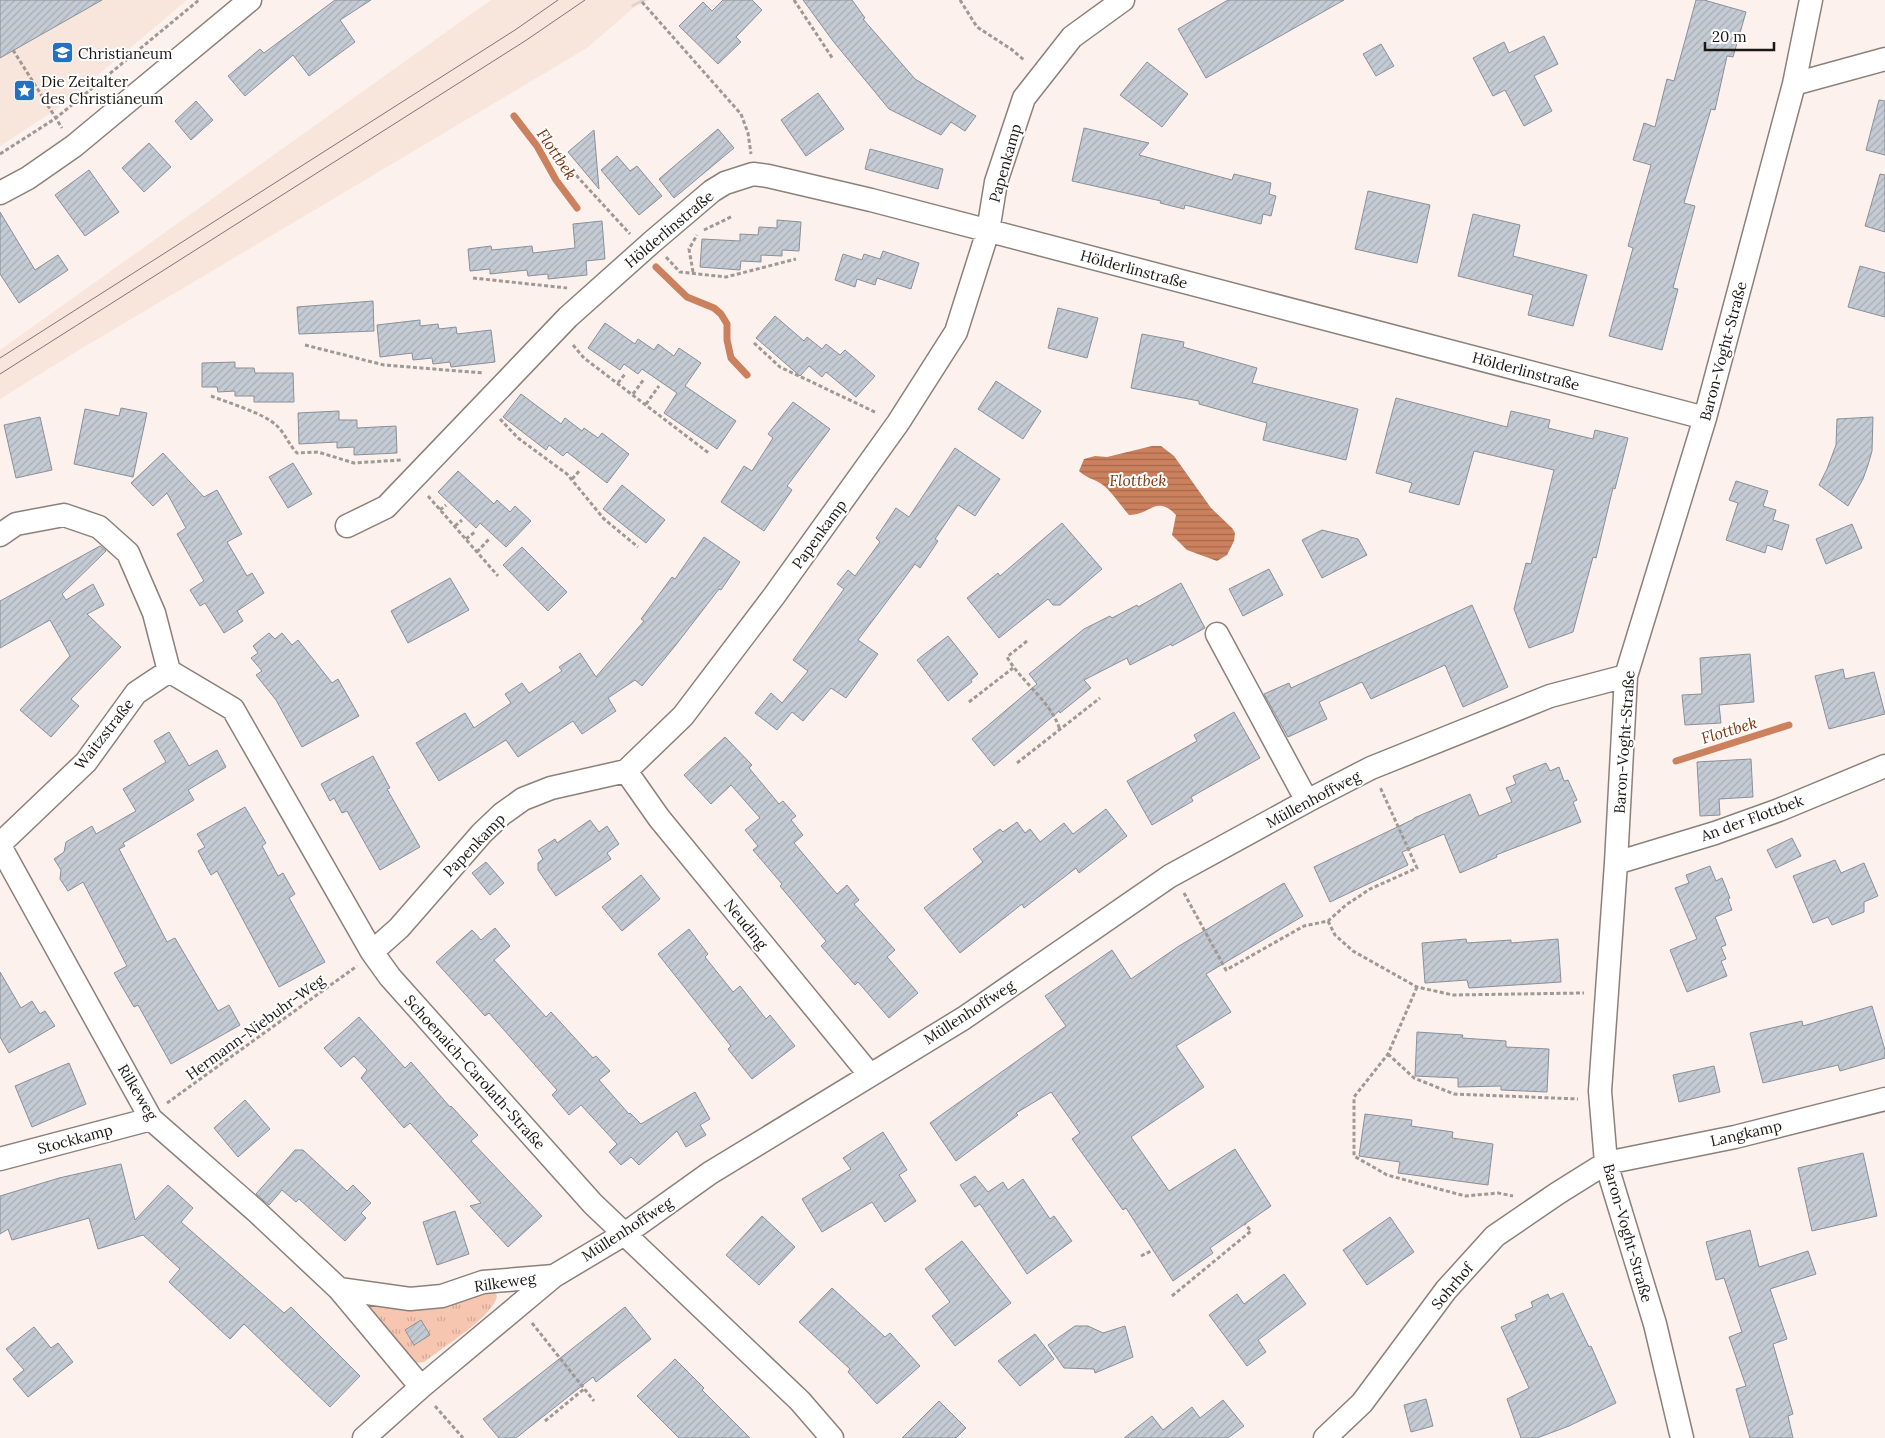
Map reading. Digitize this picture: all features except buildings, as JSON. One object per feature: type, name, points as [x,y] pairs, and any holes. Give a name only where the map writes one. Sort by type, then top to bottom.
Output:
[{"type":"street","points":[[0,193],[28,178],[74,146],[250,0]]},
{"type":"street","name":"Papenkamp","points":[[372,952],[399,928],[482,833],[502,814],[524,799],[551,788],[626,771],[683,716],[774,596],[898,423],[956,332],[988,231],[996,182],[1024,98],[1072,37],[1124,0]]},
{"type":"street","name":"Baron-Voght-Straße","points":[[1682,1438],[1655,1324],[1606,1163],[1600,1091],[1616,863],[1626,676],[1705,418],[1794,84],[1811,0]]},
{"type":"street","points":[[1794,84],[1885,59]]},
{"type":"street","name":"Hölderlinstraße","points":[[347,526],[386,507],[558,328],[597,291],[712,190],[738,178],[753,174],[854,195],[1705,418]]},
{"type":"street","points":[[0,535],[16,524],[64,515],[99,527],[128,552],[154,613],[169,671]]},
{"type":"street","points":[[1217,634],[1307,801]]},
{"type":"street","name":"Waitzstraße","points":[[0,845],[86,762],[136,693],[169,671]]},
{"type":"street","name":"Schoenaich-Carolath-Straße","points":[[169,671],[234,709],[372,952],[390,977],[593,1204],[626,1233],[800,1401],[832,1438]]},
{"type":"street","name":"Müllenhoffweg","points":[[364,1438],[421,1387],[554,1276],[626,1233],[710,1174],[964,1018],[1174,874],[1371,768],[1550,696],[1626,676]]},
{"type":"street","name":"An der Flottbek","points":[[1616,863],[1715,833],[1779,810],[1885,766]]},
{"type":"street","name":"Neuding","points":[[626,771],[659,818],[870,1075]]},
{"type":"street","name":"Rilkeweg","points":[[0,845],[151,1119],[256,1211],[339,1289],[421,1387]]},
{"type":"street","name":"Langkamp","points":[[1606,1163],[1735,1137],[1885,1100]]},
{"type":"street","name":"Stockkamp","points":[[0,1160],[151,1119]]},
{"type":"street","name":"Sohrhof","points":[[1325,1438],[1362,1404],[1446,1290],[1496,1236],[1606,1163]]},
{"type":"street","name":"Rilkeweg","points":[[339,1289],[410,1299],[442,1296],[483,1282],[554,1276]]},
{"type":"path","points":[[0,154],[56,118],[199,0]]},
{"type":"path","points":[[794,0],[833,59]]},
{"type":"path","points":[[960,0],[977,27],[1011,49],[1042,75]]},
{"type":"path","points":[[642,2],[741,114],[748,133]]},
{"type":"path","points":[[13,50],[74,146]]},
{"type":"path","points":[[563,161],[648,246],[680,272],[726,277],[796,259]]},
{"type":"path","points":[[693,272],[690,249],[699,232],[733,216]]},
{"type":"path","points":[[472,278],[597,291]]},
{"type":"path","points":[[558,328],[584,358],[710,454]]},
{"type":"path","points":[[754,344],[780,367],[898,423]]},
{"type":"path","points":[[305,345],[384,365],[512,375]]},
{"type":"path","points":[[618,383],[625,374]]},
{"type":"path","points":[[633,394],[644,379]]},
{"type":"path","points":[[646,404],[658,386]]},
{"type":"path","points":[[211,396],[270,419],[279,427],[290,446],[298,453],[318,452],[354,463],[433,458]]},
{"type":"path","points":[[488,400],[501,420],[518,438],[567,474],[604,519],[638,547]]},
{"type":"path","points":[[572,480],[580,470]]},
{"type":"path","points":[[413,478],[498,576]]},
{"type":"path","points":[[440,510],[446,505]]},
{"type":"path","points":[[455,526],[462,520]]},
{"type":"path","points":[[466,539],[475,532]]},
{"type":"path","points":[[477,552],[489,539]]},
{"type":"path","points":[[1027,641],[1007,657],[1013,668],[1056,718],[1060,730]]},
{"type":"path","points":[[969,702],[1013,668]]},
{"type":"path","points":[[1017,763],[1100,698]]},
{"type":"path","points":[[1174,874],[1226,970],[1304,926],[1328,921],[1346,905],[1370,889],[1417,868],[1371,768]]},
{"type":"path","points":[[1328,921],[1335,936],[1353,951],[1417,987],[1453,995],[1607,993]]},
{"type":"path","name":"Hermann-Niebuhr-Weg","points":[[151,1119],[169,1102],[348,974],[372,952]]},
{"type":"path","points":[[1417,987],[1388,1054],[1354,1097],[1354,1156],[1388,1175],[1404,1180],[1465,1196],[1498,1193],[1520,1198],[1533,1210]]},
{"type":"path","points":[[1388,1054],[1414,1078],[1454,1094],[1601,1100]]},
{"type":"path","points":[[1172,1296],[1250,1231],[1245,1224]]},
{"type":"path","points":[[1142,1256],[1153,1250]]},
{"type":"path","points":[[518,1305],[594,1401]]},
{"type":"path","points":[[421,1387],[463,1438]]},
{"type":"path","points":[[545,1421],[584,1389]]},
{"type":"shaded area","name":"Christianeum","points":[[0,0],[187,0],[60,107],[0,146]]},
{"type":"shaded area","points":[[491,0],[649,0],[632,9],[587,48],[74,353],[0,399],[0,350]]},
{"type":"green space","points":[[492,1289],[497,1296],[487,1313],[424,1362],[415,1363],[369,1309],[369,1305]],"holes":[[[421,1321],[430,1335],[414,1345],[405,1331]]]},
{"type":"water","name":"Flottbek","points":[[1152,446],[1161,446],[1174,456],[1211,508],[1232,528],[1235,533],[1234,541],[1227,555],[1217,561],[1187,550],[1172,535],[1176,515],[1169,509],[1158,506],[1129,515],[1106,488],[1079,471],[1084,459],[1095,456],[1107,457]]},
{"type":"waterway","name":"Flottbek","points":[[514,116],[537,146],[556,180],[577,208]]},
{"type":"waterway","name":"Flottbek","points":[[656,267],[687,297],[714,308],[721,314],[727,324],[727,340],[731,358],[747,375]]},
{"type":"waterway","name":"Flottbek","points":[[1676,761],[1789,725]]},
{"type":"tram line","points":[[0,358],[515,30],[558,0]]},
{"type":"tram line","points":[[0,374],[525,41],[585,0]]},
{"type":"place","name":"Christianeum","points":[[62,53]]},
{"type":"place","name":"Die Zeitalter des Christianeum","points":[[25,90]]}]
